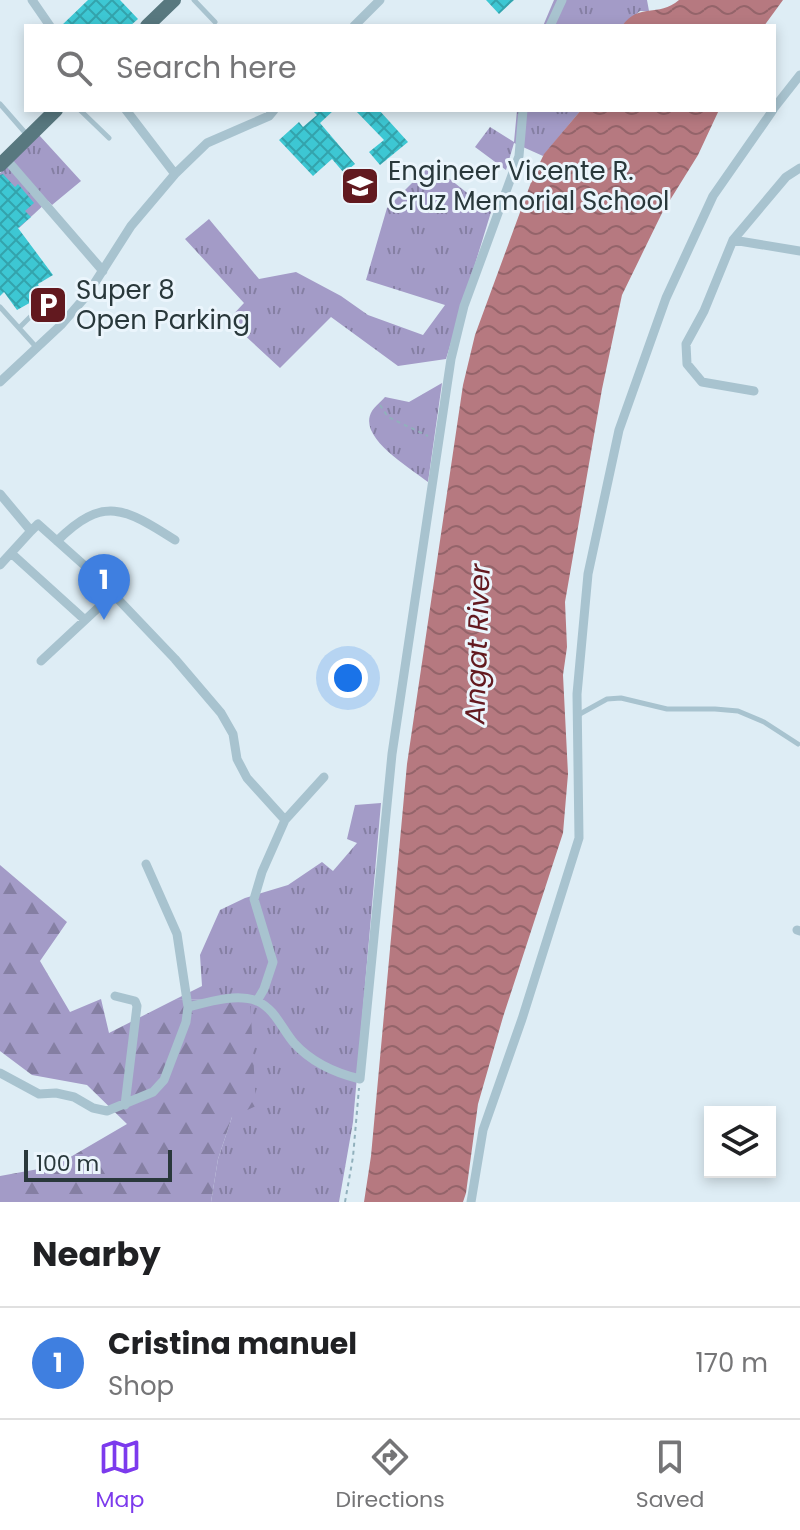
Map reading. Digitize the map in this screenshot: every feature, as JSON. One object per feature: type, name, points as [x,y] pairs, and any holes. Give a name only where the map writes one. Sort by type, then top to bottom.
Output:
[{"type":"main road","points":[[149,24],[174,0]]},
{"type":"main road","points":[[3,162],[54,112]]},
{"type":"street","points":[[32,0],[49,24]]},
{"type":"street","points":[[356,24],[380,0]]},
{"type":"street","points":[[551,24],[562,0]]},
{"type":"street","points":[[776,105],[800,75]]},
{"type":"street","points":[[128,112],[175,174]]},
{"type":"street","points":[[0,382],[87,295],[131,226],[175,174],[207,143],[272,112]]},
{"type":"street","points":[[188,1007],[227,999],[257,1001],[275,1016],[306,1054],[337,1073],[360,1079],[392,754],[451,359],[461,320],[519,156],[523,112]]},
{"type":"street","points":[[471,1202],[483,1130],[579,838],[578,715],[588,574],[619,430],[666,298],[713,196],[771,112]]},
{"type":"street","points":[[3,162],[103,271]]},
{"type":"street","points":[[754,391],[702,382],[687,364],[686,344],[704,311],[733,240],[786,177],[800,168]]},
{"type":"street","points":[[733,240],[800,251]]},
{"type":"street","points":[[0,494],[31,531]]},
{"type":"street","points":[[57,541],[76,521],[94,512],[122,511],[144,520],[175,540]]},
{"type":"street","points":[[0,565],[38,524],[94,574],[175,659],[221,713],[233,734],[237,759],[247,778],[285,820]]},
{"type":"street","points":[[11,553],[85,620]]},
{"type":"street","points":[[41,661],[113,594]]},
{"type":"street","points":[[257,1001],[273,962],[254,899],[262,872],[285,820],[324,777]]},
{"type":"street","points":[[0,1073],[39,1094],[56,1093],[74,1097],[93,1108],[107,1111],[153,1092],[164,1080],[186,1022],[188,1007],[183,956],[177,934],[146,864]]},
{"type":"street","points":[[115,996],[135,1001],[137,1006],[125,1105]]},
{"type":"lane","points":[[194,0],[215,22]]},
{"type":"lane","points":[[0,104],[28,136]]},
{"type":"lane","points":[[82,112],[109,138]]},
{"type":"lane","points":[[19,328],[52,295]]},
{"type":"lane","points":[[0,307],[37,348]]},
{"type":"lane","points":[[578,715],[607,699],[621,698],[667,709],[738,711],[764,722],[798,744]]},
{"type":"path","points":[[380,405],[388,417],[439,441]]},
{"type":"path","points":[[345,1202],[353,1157],[360,1079]]},
{"type":"green space","points":[[554,0],[647,0],[649,11],[640,11],[624,24],[544,24]]},
{"type":"green space","points":[[517,112],[579,112],[543,156],[514,143],[506,170],[475,147],[490,127],[514,142]]},
{"type":"green space","points":[[39,135],[81,181],[52,205],[48,201],[19,228],[0,207],[0,173]]},
{"type":"green space","points":[[431,164],[491,212],[446,359],[398,366],[331,317],[280,368],[228,320],[244,303],[185,239],[209,219],[259,279],[296,272],[341,296],[368,315],[423,335],[445,305],[366,280],[387,208]]},
{"type":"green space","points":[[442,383],[428,482],[378,441],[369,421],[372,411],[385,397],[409,402]]},
{"type":"green space","points":[[381,803],[353,1122],[339,1202],[211,1202],[218,1159],[232,1117],[249,998],[174,1000],[202,986],[200,955],[220,910],[245,898],[288,885],[322,862],[333,871],[357,843],[347,839],[355,805]]},
{"type":"green space","points":[[0,865],[67,922],[40,961],[70,1012],[101,999],[109,1033],[174,1000],[250,998],[256,1106],[232,1117],[218,1159],[211,1202],[0,1202],[0,1176],[55,1166],[127,1124],[87,1085],[32,1075],[0,1051]]},
{"type":"water","points":[[679,0],[783,0],[765,24],[624,24],[635,14]]},
{"type":"water","name":"Angat River","points":[[579,112],[718,112],[698,155],[662,213],[622,295],[602,389],[565,602],[567,647],[563,675],[568,774],[563,833],[478,1104],[466,1193],[463,1202],[364,1202],[371,1156],[407,764],[463,385],[475,335],[544,154]]},
{"type":"building","points":[[88,0],[120,0],[138,19],[132,24],[63,24]]},
{"type":"building","points":[[486,0],[514,0],[499,14]]},
{"type":"building","points":[[314,112],[332,112],[320,123],[355,164],[344,173],[332,159],[313,176],[279,140],[299,122],[303,127],[317,115]]},
{"type":"building","points":[[357,112],[381,112],[408,142],[380,165],[369,152],[384,140]]},
{"type":"building","points":[[3,174],[15,187],[18,184],[34,203],[25,211],[31,217],[18,228],[53,275],[38,284],[42,296],[17,310],[4,292],[0,296],[0,175]]},
{"type":"place","name":"Engineer Vicente R. Cruz Memorial School","points":[[360,186]]},
{"type":"place","name":"Super 8 Open Parking","points":[[48,305]]},
{"type":"place","name":"Cristina manuel","points":[[104,620]]}]
